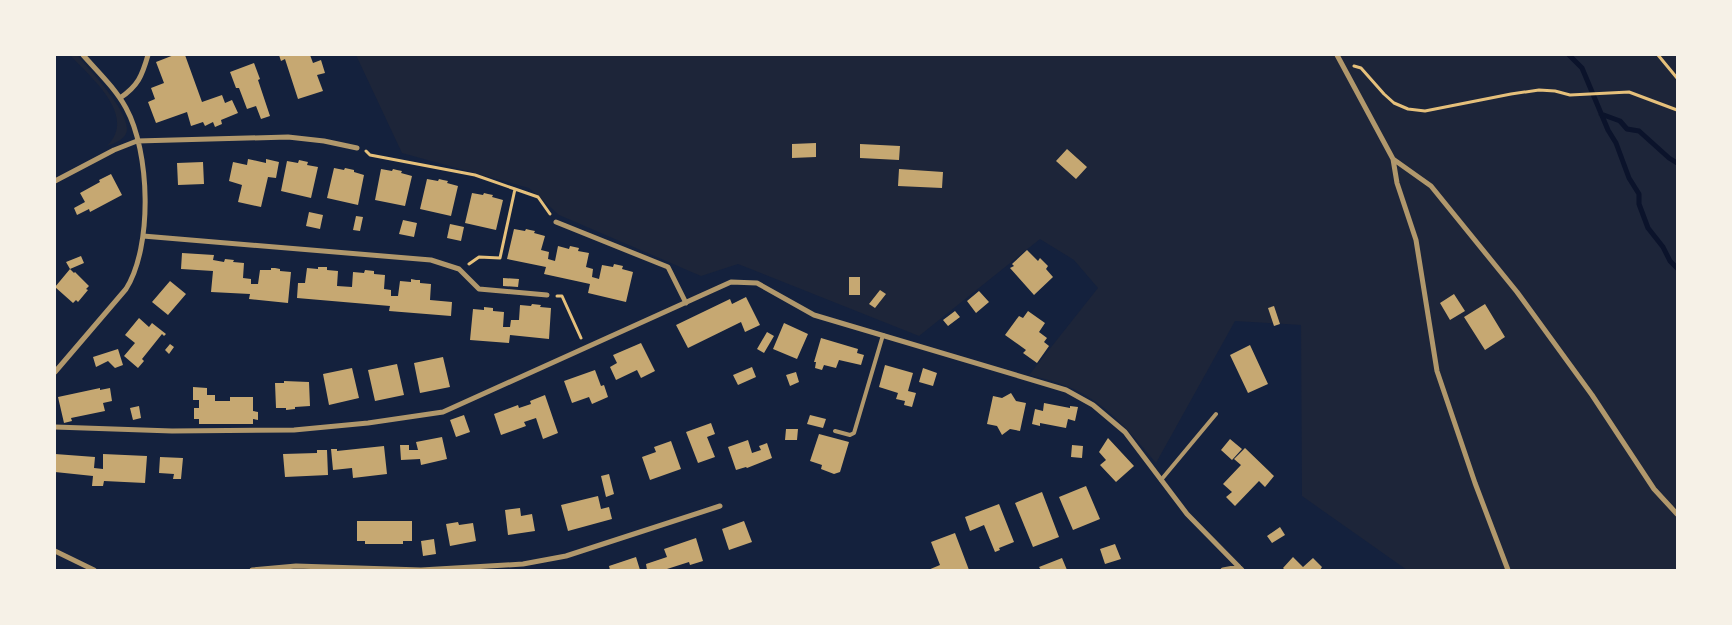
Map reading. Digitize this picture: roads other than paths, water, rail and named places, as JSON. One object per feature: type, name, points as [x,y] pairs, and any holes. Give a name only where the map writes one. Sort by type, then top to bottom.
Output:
[{"type":"street","points":[[55,372],[126,289],[133,278],[143,236],[146,197],[142,162],[132,122],[120,98],[83,55]]},
{"type":"street","points":[[120,98],[133,90],[144,70],[148,55]]},
{"type":"street","points":[[1337,55],[1393,159],[1397,183],[1416,240],[1437,371],[1475,483],[1508,570]]},
{"type":"street","points":[[55,181],[114,150],[137,141],[288,137],[324,141],[357,148]]},
{"type":"street","points":[[1393,159],[1431,186],[1510,284],[1592,395],[1654,489],[1677,514]]},
{"type":"street","points":[[556,222],[668,267],[686,303]]},
{"type":"street","points":[[143,236],[431,260],[459,269],[479,289],[547,295]]},
{"type":"street","points":[[55,427],[172,431],[294,430],[368,423],[443,412],[731,282],[758,283],[814,315],[1066,390],[1093,405],[1125,432],[1186,514],[1240,569]]},
{"type":"street","points":[[252,570],[296,566],[420,570],[523,564],[566,556],[720,506]]},
{"type":"street","points":[[55,551],[94,570]]},
{"type":"street","points":[[1223,570],[1240,569]]},
{"type":"lane","points":[[835,431],[850,435],[854,433],[883,335]]},
{"type":"lane","points":[[1161,480],[1216,414]]},
{"type":"waterway","points":[[1569,55],[1582,68],[1608,130],[1616,143],[1629,178],[1639,194],[1639,204],[1648,228],[1663,247],[1670,261],[1677,268]]},
{"type":"waterway","points":[[1601,114],[1620,121],[1627,129],[1639,131],[1677,163]]}]
